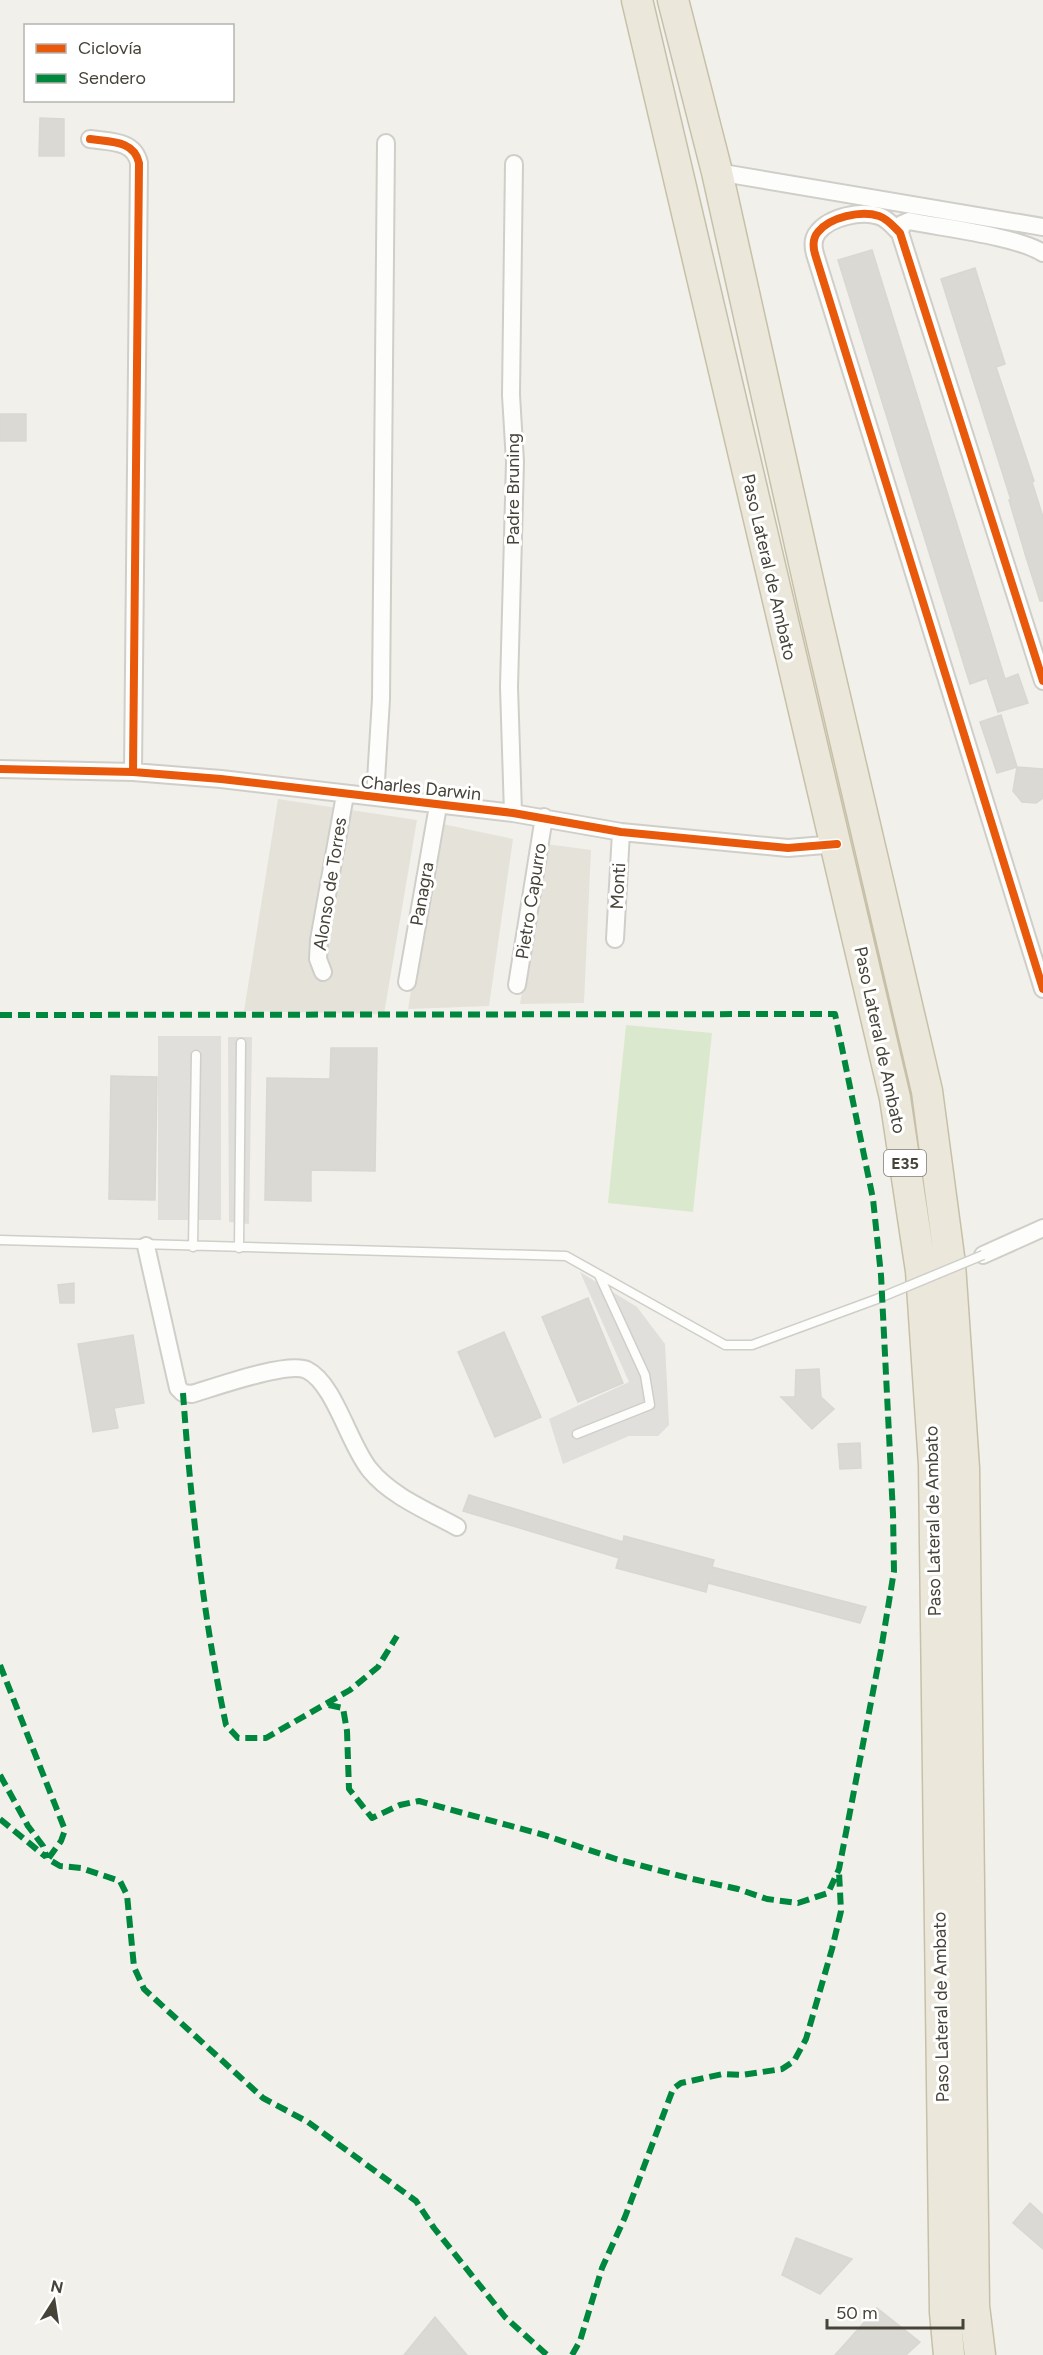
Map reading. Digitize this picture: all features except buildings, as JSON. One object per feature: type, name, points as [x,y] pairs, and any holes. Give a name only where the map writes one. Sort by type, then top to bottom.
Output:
[{"type":"highway","name":"Paso Lateral de Ambato","points":[[636,0],[896,1098],[921,1271],[934,1465],[945,2312],[949,2355]]},
{"type":"highway","name":"Paso Lateral de Ambato","points":[[673,0],[717,172],[814,607],[927,1091],[950,1263],[964,1468],[974,2306],[980,2355]]},
{"type":"highway","points":[[780,615],[814,607]]},
{"type":"street","points":[[90,139],[130,146],[137,153],[140,163],[133,772]]},
{"type":"street","points":[[375,797],[381,699],[386,143]]},
{"type":"street","name":"Padre Bruning","points":[[513,813],[509,687],[515,462],[511,395],[514,164]]},
{"type":"street","points":[[717,172],[1043,226]]},
{"type":"street","points":[[1043,681],[900,233],[887,220],[879,216],[859,213],[848,215],[818,232],[813,243],[814,254],[1043,989]]},
{"type":"street","points":[[900,233],[903,224],[909,221],[1011,241],[1036,248],[1043,253]]},
{"type":"street","name":"Charles Darwin","points":[[0,768],[133,772],[232,780],[544,817],[621,832],[788,848],[837,844]]},
{"type":"street","name":"Alonso de Torres","points":[[324,972],[318,959],[319,940],[345,795]]},
{"type":"street","name":"Panagra","points":[[406,982],[438,806]]},
{"type":"street","name":"Pietro Capurro","points":[[517,985],[544,817]]},
{"type":"street","name":"Monti","points":[[615,939],[621,832]]},
{"type":"street","points":[[983,1255],[1043,1228]]},
{"type":"street","points":[[146,1246],[178,1388],[183,1393],[192,1394],[285,1368],[306,1370],[323,1383],[368,1468],[384,1485],[457,1527]]},
{"type":"lane","points":[[239,1248],[241,1043]]},
{"type":"lane","points":[[193,1246],[196,1055]]},
{"type":"lane","points":[[0,1240],[146,1246],[566,1256],[725,1345],[752,1345],[877,1299],[983,1255]]},
{"type":"lane","points":[[577,1434],[650,1406],[645,1375],[599,1274]]},
{"type":"shaded area","points":[[278,799],[417,820],[384,1014],[244,1011]]},
{"type":"shaded area","points":[[438,823],[513,839],[489,1006],[408,1009]]},
{"type":"shaded area","points":[[546,844],[591,850],[584,1003],[520,1004]]},
{"type":"shaded area","points":[[158,1036],[221,1036],[221,1220],[158,1220]]},
{"type":"shaded area","points":[[228,1037],[252,1037],[249,1224],[229,1222]]},
{"type":"shaded area","points":[[580,1272],[637,1307],[665,1344],[669,1425],[658,1436],[629,1436],[563,1464],[549,1419],[629,1382]]},
{"type":"green space","points":[[626,1025],[712,1033],[693,1212],[608,1203]]},
{"type":"marked path","points":[[0,1015],[835,1014],[873,1199],[881,1275],[894,1571],[839,1869],[828,1893],[798,1903],[767,1899],[738,1889],[616,1859],[544,1835],[419,1801],[400,1805],[372,1818],[349,1789],[347,1731],[343,1708],[324,1704]]},
{"type":"marked path","points":[[183,1393],[199,1560],[226,1725],[238,1738],[266,1738],[350,1690],[378,1667],[397,1636]]},
{"type":"marked path","points":[[0,1665],[65,1830],[61,1841],[48,1859],[60,1866],[81,1868],[120,1881],[127,1895],[134,1967],[144,1989],[263,2098],[308,2122],[416,2201],[434,2228],[505,2317],[547,2355]]},
{"type":"marked path","points":[[0,1775],[28,1826],[43,1846],[47,1858]]},
{"type":"marked path","points":[[0,1819],[46,1857]]},
{"type":"marked path","points":[[572,2355],[580,2341],[602,2268],[625,2217],[673,2089],[681,2083],[723,2074],[742,2075],[782,2069],[794,2061],[806,2039],[832,1949],[841,1911],[839,1872]]},
{"type":"cycle path","points":[[90,139],[127,146],[136,155],[139,163],[133,772]]},
{"type":"cycle path","points":[[1043,681],[900,233],[888,221],[872,214],[855,214],[830,222],[815,237],[815,254],[1043,989]]},
{"type":"cycle path","points":[[0,769],[133,772],[221,779],[513,813],[621,832],[788,848],[837,844]]}]
